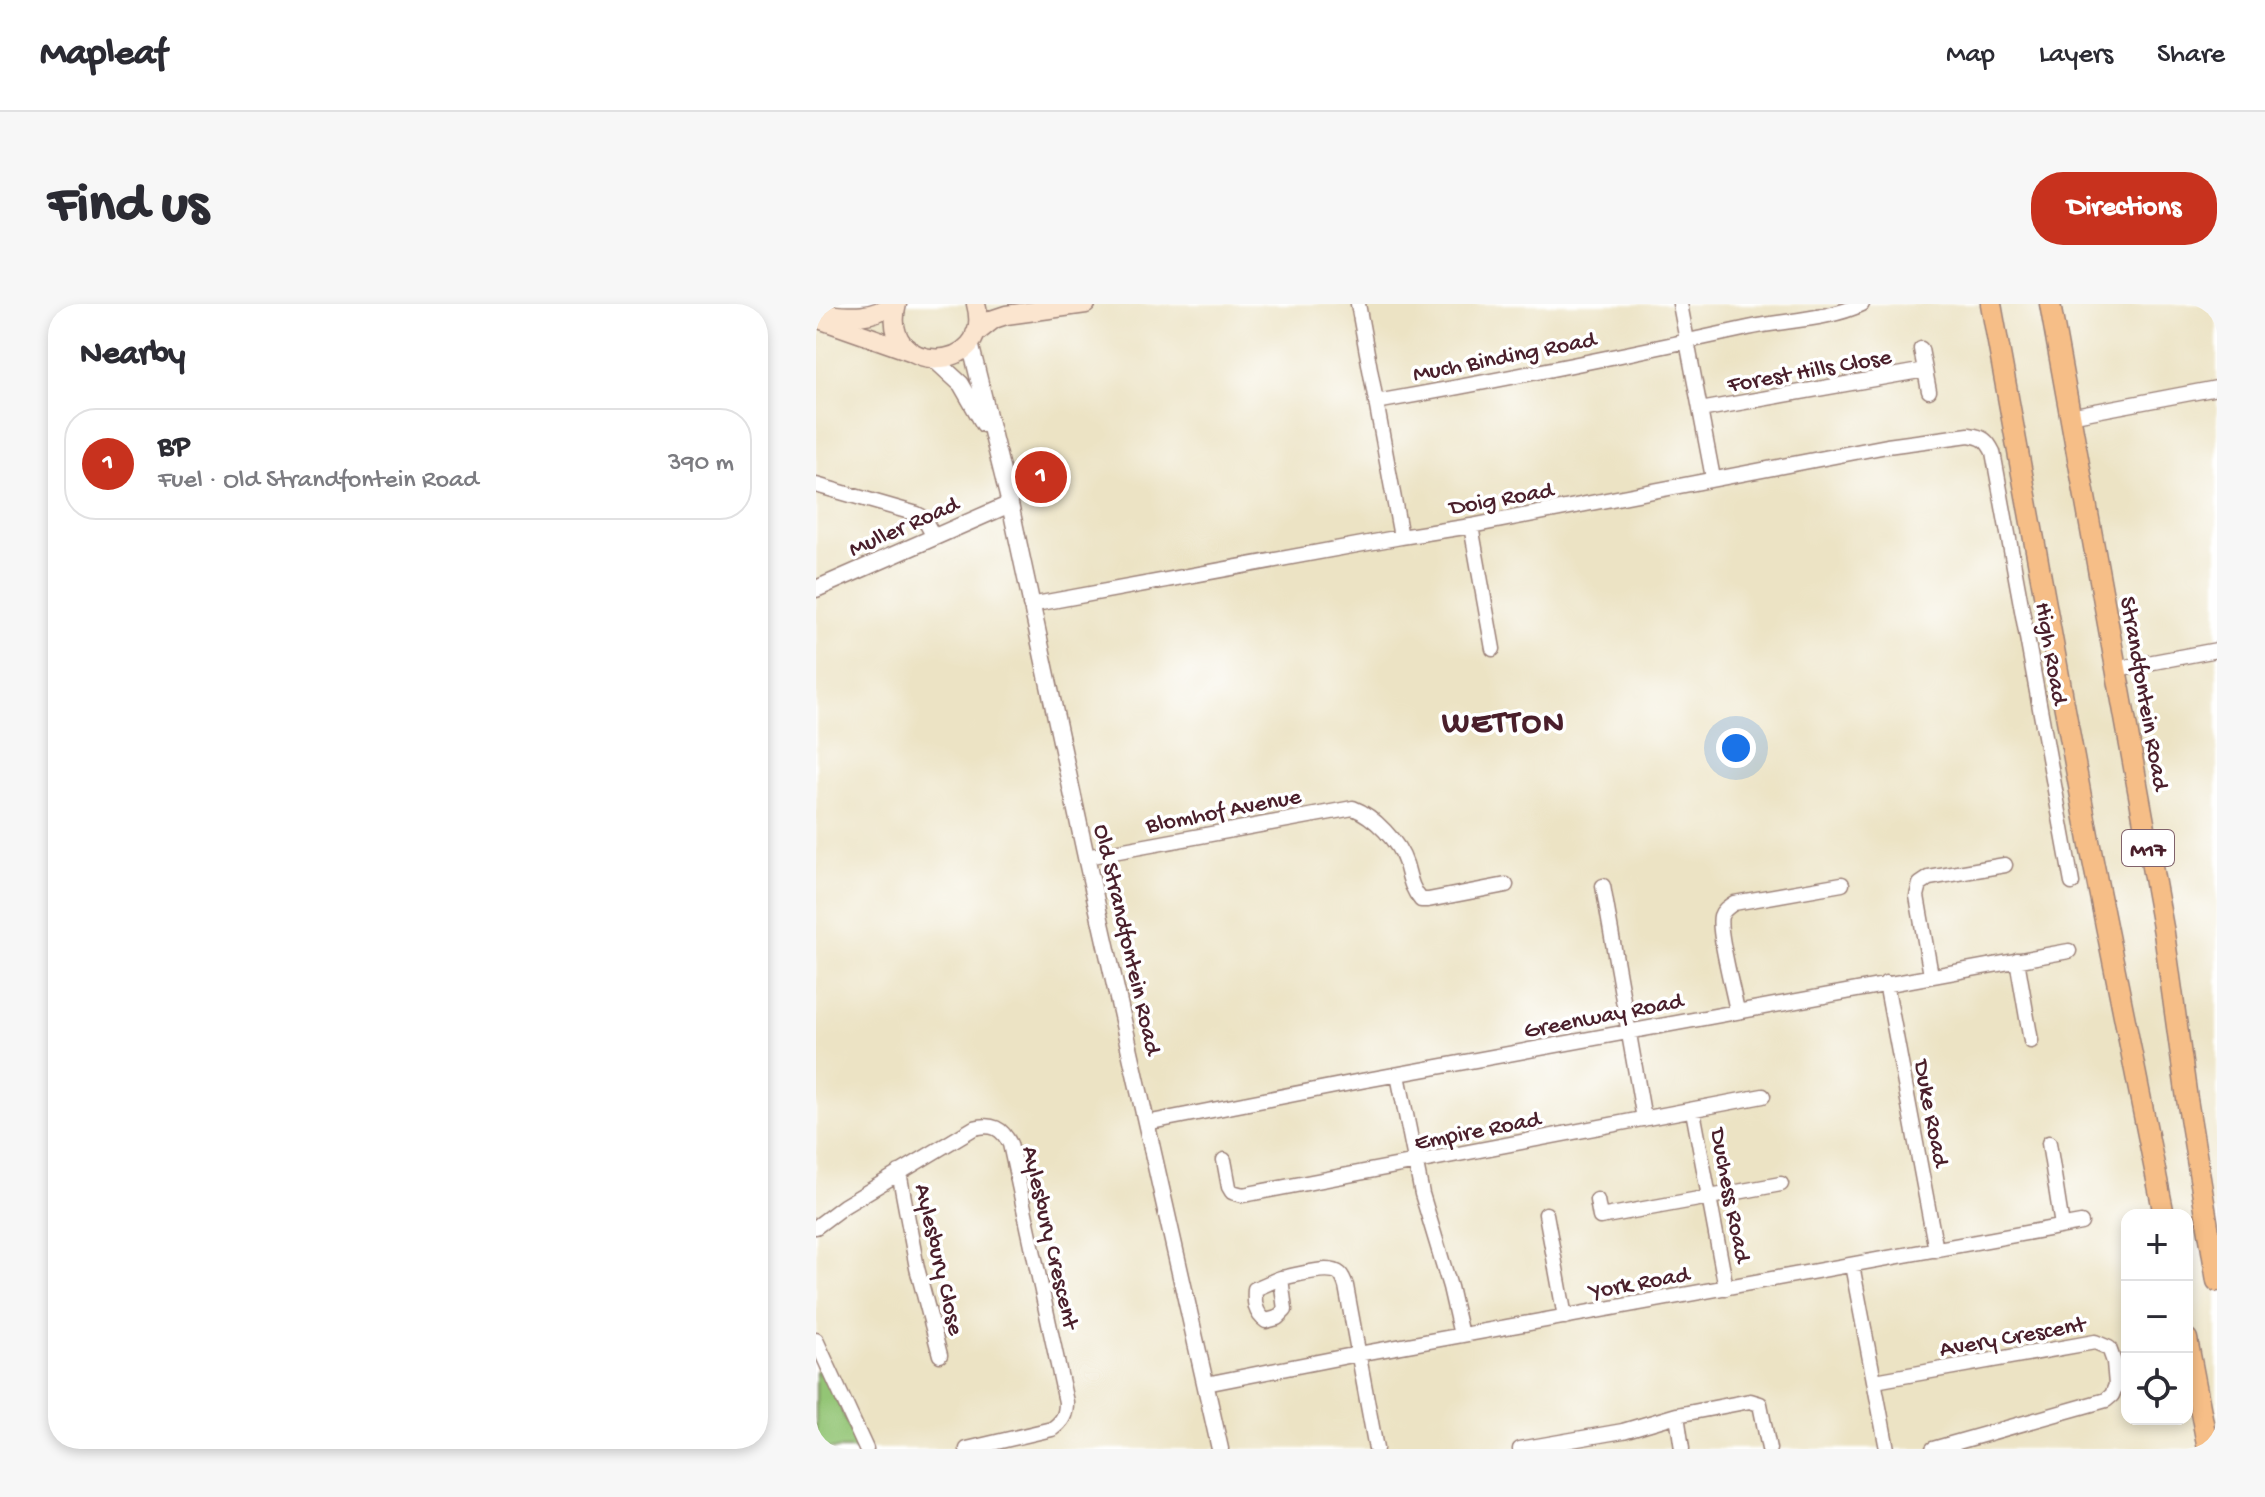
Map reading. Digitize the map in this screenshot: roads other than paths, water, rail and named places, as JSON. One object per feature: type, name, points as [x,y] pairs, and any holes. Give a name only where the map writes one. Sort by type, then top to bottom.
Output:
[{"type":"main road","points":[[816,315],[866,316],[894,304]]},
{"type":"main road","points":[[894,304],[896,328],[912,352]]},
{"type":"main road","points":[[973,338],[978,323],[976,304]]},
{"type":"main road","points":[[816,315],[935,360],[955,356],[994,319],[1086,304]]},
{"type":"main road","name":"M17","points":[[1991,304],[2090,846],[2163,1209]]},
{"type":"main road","name":"Strandfontein Road","points":[[2050,304],[2164,933],[2217,1281]]},
{"type":"main road","points":[[2190,1353],[2208,1449]]},
{"type":"street","points":[[1358,304],[1401,537]]},
{"type":"street","points":[[1680,304],[1713,478]]},
{"type":"street","name":"Much Binding Road","points":[[1376,402],[1835,313],[1862,304]]},
{"type":"street","name":"Old Strandfontein Road","points":[[973,338],[993,440],[1010,504],[1220,1449]]},
{"type":"street","name":"Forest Hills Close","points":[[1921,349],[1929,391]]},
{"type":"street","name":"Old Strandfontein Road","points":[[935,360],[961,384],[993,440]]},
{"type":"street","name":"Forest Hills Close","points":[[1700,410],[1925,370]]},
{"type":"street","points":[[2080,414],[2217,388]]},
{"type":"street","name":"Doig Road","points":[[1030,605],[1471,526],[1887,446],[1969,435],[1980,437]]},
{"type":"street","name":"High Road","points":[[1980,437],[1986,439],[1993,452],[2072,883]]},
{"type":"street","points":[[816,485],[917,514],[923,517],[934,537]]},
{"type":"street","name":"Muller Road","points":[[816,589],[1010,504]]},
{"type":"street","points":[[1471,526],[1493,649]]},
{"type":"street","points":[[2116,669],[2217,650]]},
{"type":"street","name":"Blomhof Avenue","points":[[1086,857],[1348,808],[1358,810],[1389,836],[1399,849],[1412,887],[1421,900],[1506,885]]},
{"type":"street","points":[[1931,975],[1917,896],[1920,884],[1929,878],[2005,865]]},
{"type":"street","points":[[1737,1011],[1720,922],[1726,908],[1734,903],[1842,884]]},
{"type":"street","points":[[1603,886],[1644,1119]]},
{"type":"street","name":"Greenway Road","points":[[1146,1123],[2069,951]]},
{"type":"street","points":[[2017,960],[2031,1041]]},
{"type":"street","name":"Duke Road","points":[[1886,983],[1936,1250]]},
{"type":"street","points":[[1398,1075],[1422,1194],[1461,1335]]},
{"type":"street","name":"Empire Road","points":[[1224,1160],[1229,1187],[1238,1195],[1763,1096]]},
{"type":"street","name":"Duchess Road","points":[[1693,1111],[1726,1288]]},
{"type":"street","name":"Aylesbury Crescent","points":[[816,1227],[844,1206],[974,1128],[983,1125],[999,1128],[1010,1144],[1066,1402],[1066,1414],[1052,1429],[967,1449]]},
{"type":"street","points":[[2049,1143],[2062,1226]]},
{"type":"street","name":"Aylesbury Close","points":[[899,1172],[917,1268],[940,1355]]},
{"type":"street","points":[[1597,1200],[1600,1217],[1781,1184]]},
{"type":"street","points":[[1546,1214],[1565,1317]]},
{"type":"street","name":"York Road","points":[[1206,1384],[2081,1223]]},
{"type":"street","points":[[1852,1265],[1887,1449]]},
{"type":"street","points":[[1281,1278],[1332,1269],[1341,1275],[1346,1286],[1376,1449]]},
{"type":"street","points":[[816,1340],[866,1449]]},
{"type":"street","name":"Avery Crescent","points":[[1875,1381],[2095,1342],[2105,1344],[2111,1351],[2116,1385],[2106,1400],[1933,1449]]},
{"type":"street","points":[[1520,1449],[1623,1431],[1677,1415],[1757,1402],[1763,1413],[1769,1449]]},
{"type":"street","points":[[1677,1415],[1682,1449]]},
{"type":"place","name":"BP","points":[[1041,477]]},
{"type":"district","name":"WETTON","points":[[1504,720]]}]
